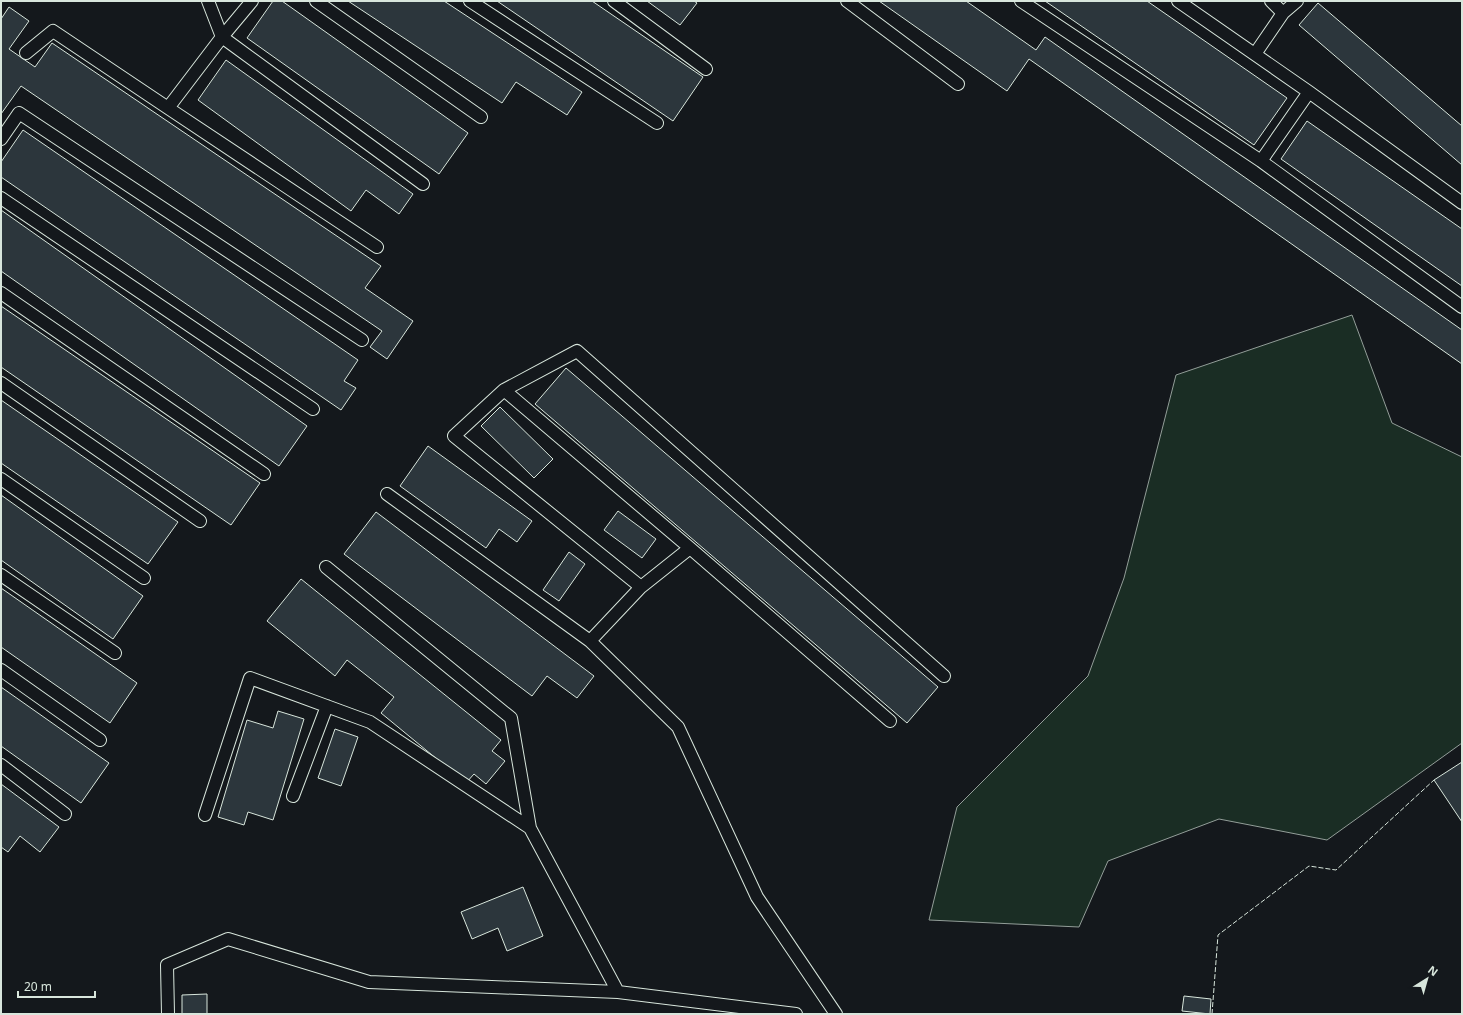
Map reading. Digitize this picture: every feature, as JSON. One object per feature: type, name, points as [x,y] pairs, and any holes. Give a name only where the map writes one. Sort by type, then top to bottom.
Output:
[{"type":"lane","points":[[208,1],[222,37],[423,184]]},
{"type":"lane","points":[[168,108],[222,37],[252,1]]},
{"type":"lane","points":[[316,1],[481,117]]},
{"type":"lane","points":[[470,1],[657,123]]},
{"type":"lane","points":[[614,1],[706,69]]},
{"type":"lane","points":[[847,1],[958,84]]},
{"type":"lane","points":[[1021,1],[1261,160],[1462,308]]},
{"type":"lane","points":[[1178,1],[1309,92],[1462,203]]},
{"type":"lane","points":[[1271,1],[1283,13]]},
{"type":"lane","points":[[1255,54],[1283,13],[1297,1]]},
{"type":"lane","points":[[26,53],[53,31],[377,247]]},
{"type":"lane","points":[[1261,160],[1309,92]]},
{"type":"lane","points":[[1,139],[19,113],[362,340]]},
{"type":"lane","points":[[1,198],[313,409]]},
{"type":"lane","points":[[1,293],[264,474]]},
{"type":"lane","points":[[640,587],[454,436],[504,390],[577,351],[944,676]]},
{"type":"lane","points":[[1,383],[200,521]]},
{"type":"lane","points":[[504,390],[890,721]]},
{"type":"lane","points":[[1,479],[144,578]]},
{"type":"lane","points":[[387,494],[590,641],[678,727],[757,897],[836,1014]]},
{"type":"lane","points":[[590,641],[640,587],[690,548]]},
{"type":"lane","points":[[326,567],[511,718],[530,828],[618,992]]},
{"type":"lane","points":[[1,575],[115,653]]},
{"type":"lane","points":[[1,670],[100,740]]},
{"type":"lane","points":[[205,815],[250,678],[370,722],[530,828]]},
{"type":"lane","points":[[294,796],[327,706]]},
{"type":"lane","points":[[1,765],[65,814]]},
{"type":"lane","points":[[168,1014],[167,965],[228,940],[368,982],[618,992],[796,1014]]},
{"type":"green space","points":[[1352,315],[1392,423],[1462,457],[1462,743],[1327,840],[1219,819],[1108,861],[1079,927],[929,920],[957,807],[1088,676],[1124,578],[1176,375]]},
{"type":"building","points":[[273,1],[282,1],[468,133],[439,174],[247,38]]},
{"type":"building","points":[[348,1],[444,1],[582,92],[567,115],[516,82],[502,103]]},
{"type":"building","points":[[497,1],[592,1],[703,77],[673,121]]},
{"type":"building","points":[[647,1],[694,1],[697,3],[680,25]]},
{"type":"building","points":[[879,1],[966,1],[1036,50],[1045,37],[1462,330],[1462,364],[1029,59],[1007,91]]},
{"type":"building","points":[[1045,1],[1147,1],[1287,98],[1254,145]]},
{"type":"building","points":[[1318,3],[1462,126],[1462,165],[1299,25]]},
{"type":"building","points":[[9,7],[29,21],[9,49],[35,67],[52,43],[381,266],[365,288],[413,321],[387,359],[370,347],[382,331],[21,86],[1,114],[1,19]]},
{"type":"building","points":[[226,60],[413,194],[399,214],[366,190],[351,211],[198,100]]},
{"type":"building","points":[[1307,121],[1462,229],[1462,286],[1281,159]]},
{"type":"building","points":[[23,130],[358,360],[344,381],[356,388],[341,410],[1,177],[1,162]]},
{"type":"building","points":[[1,210],[307,426],[279,466],[1,271]]},
{"type":"building","points":[[1,306],[260,483],[231,525],[1,367]]},
{"type":"building","points":[[566,368],[938,687],[907,723],[535,404]]},
{"type":"building","points":[[1,400],[178,522],[148,564],[1,463]]},
{"type":"building","points":[[500,407],[553,459],[534,478],[481,426]]},
{"type":"building","points":[[428,446],[532,521],[517,542],[499,529],[486,548],[400,486]]},
{"type":"building","points":[[1,495],[143,596],[113,639],[1,560]]},
{"type":"building","points":[[618,511],[656,539],[642,558],[604,530]]},
{"type":"building","points":[[376,512],[594,676],[577,698],[547,676],[532,696],[344,554]]},
{"type":"building","points":[[569,552],[585,564],[559,601],[543,590]]},
{"type":"building","points":[[301,579],[501,740],[492,751],[505,761],[486,784],[474,774],[466,783],[381,713],[394,697],[347,660],[335,676],[267,621]]},
{"type":"building","points":[[1,588],[137,683],[110,723],[1,647]]},
{"type":"building","points":[[1,687],[109,763],[81,803],[1,746]]},
{"type":"building","points":[[278,711],[304,719],[273,820],[248,812],[244,825],[218,817],[247,720],[273,728]]},
{"type":"building","points":[[335,729],[358,737],[341,786],[318,778]]},
{"type":"building","points":[[1462,762],[1462,822],[1434,780]]},
{"type":"building","points":[[1,784],[59,827],[40,852],[20,836],[8,852],[1,847]]},
{"type":"building","points":[[523,887],[543,936],[507,951],[498,928],[472,939],[461,912]]},
{"type":"building","points":[[207,994],[207,1014],[182,1014],[182,995]]},
{"type":"building","points":[[1184,996],[1211,999],[1210,1014],[1182,1011]]},
{"type":"fence","points":[[1212,1014],[1218,935],[1309,866],[1336,870],[1434,780]]}]
